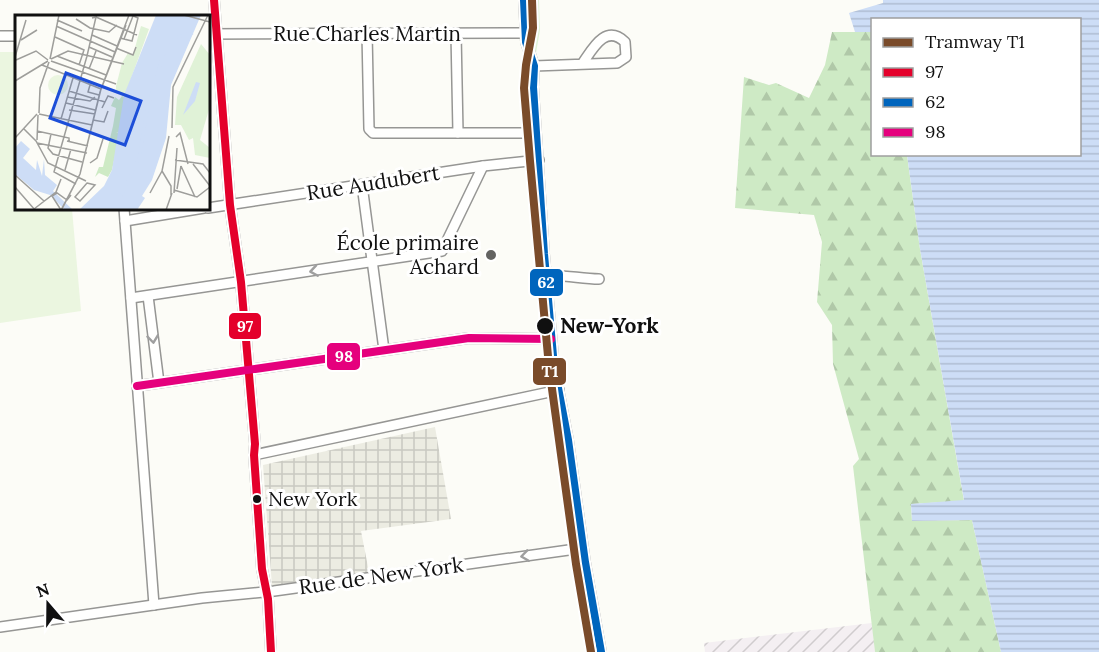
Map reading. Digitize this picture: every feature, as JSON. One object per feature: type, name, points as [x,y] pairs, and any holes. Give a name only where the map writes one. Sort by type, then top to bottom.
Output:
[{"type":"street","points":[[214,0],[213,34],[230,205],[241,282],[255,444],[263,578],[271,652]]},
{"type":"street","points":[[524,0],[525,33],[534,66],[533,87],[551,339],[600,652]]},
{"type":"street","points":[[366,33],[369,129],[373,134],[524,133]]},
{"type":"street","points":[[456,33],[458,133]]},
{"type":"street","name":"Rue Charles Martin","points":[[213,34],[525,33]]},
{"type":"street","points":[[534,66],[617,63],[626,57],[625,42],[620,37],[605,36],[599,40],[582,64]]},
{"type":"street","name":"Rue Audubert","points":[[210,208],[483,166],[538,160]]},
{"type":"street","points":[[130,298],[442,251],[483,166]]},
{"type":"street","points":[[362,185],[384,350]]},
{"type":"street","points":[[124,210],[154,605]]},
{"type":"street","points":[[125,221],[192,210]]},
{"type":"street","points":[[546,276],[599,279]]},
{"type":"street","points":[[148,296],[159,383]]},
{"type":"street","points":[[137,386],[470,338],[551,339]]},
{"type":"street","points":[[254,455],[559,390]]},
{"type":"street","name":"Rue de New York","points":[[0,627],[583,548]]},
{"type":"shaded area","points":[[435,427],[451,519],[361,531],[369,572],[272,586],[263,465]]},
{"type":"shaded area","points":[[872,623],[875,652],[705,652],[704,643]]},
{"type":"green space","points":[[530,0],[539,0],[540,30],[536,53],[529,41]]},
{"type":"green space","points":[[832,32],[871,32],[871,156],[907,156],[920,249],[964,501],[911,504],[912,521],[972,520],[1001,652],[875,652],[853,466],[859,459],[833,364],[832,325],[817,302],[822,242],[814,215],[735,208],[744,77],[769,85],[776,83],[809,98],[825,65]]},
{"type":"green space","points":[[0,52],[15,52],[15,210],[72,210],[81,311],[0,323]]},
{"type":"water","points":[[883,0],[1099,0],[1099,652],[1001,652],[972,520],[912,521],[911,504],[964,500],[920,249],[907,156],[1081,156],[1081,18],[871,18],[871,32],[855,32],[849,13],[883,3]]},
{"type":"tram line","name":"T1","points":[[532,0],[533,28],[524,88],[530,161],[549,367],[576,564],[591,652]]},
{"type":"transit line","name":"97","points":[[214,0],[230,205],[241,282],[255,444],[262,569],[268,599],[271,652]]},
{"type":"transit line","name":"62","points":[[524,0],[526,42],[534,66],[533,87],[544,254],[554,367],[568,440],[585,562],[601,652]]},
{"type":"transit line","name":"98","points":[[137,386],[469,338],[551,339]]},
{"type":"place","name":"École primaire Achard","points":[[491,255]]},
{"type":"place","name":"New-York","points":[[545,326]]},
{"type":"place","name":"New York","points":[[257,499]]}]
